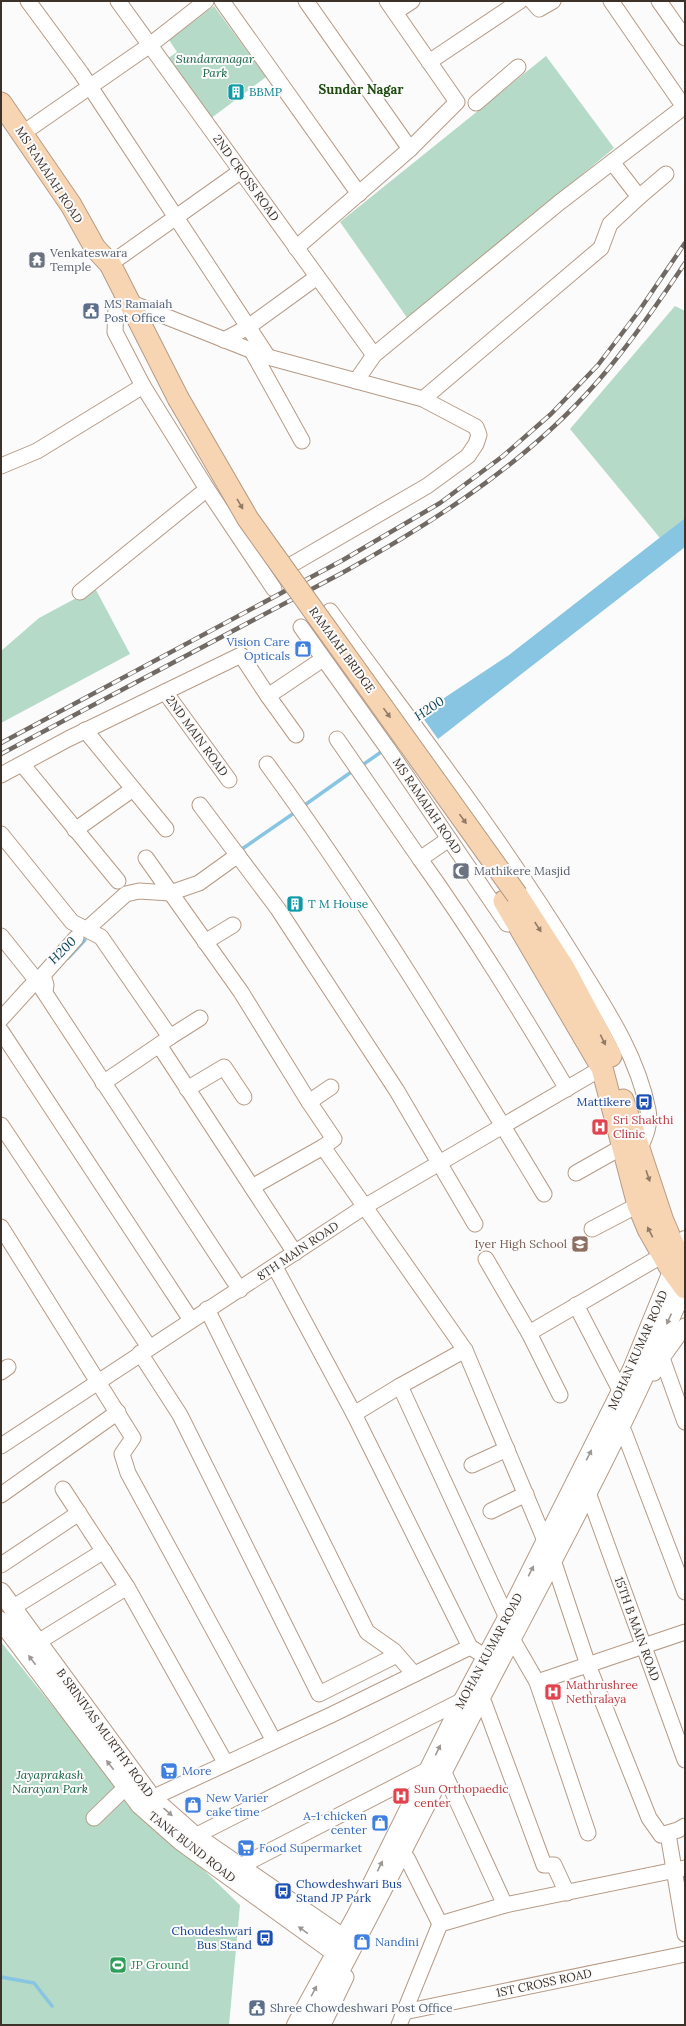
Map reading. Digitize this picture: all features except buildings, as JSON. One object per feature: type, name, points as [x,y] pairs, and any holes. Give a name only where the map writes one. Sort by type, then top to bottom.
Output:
[{"type":"main road","name":"MS RAMAIAH ROAD","points":[[1,103],[71,205],[95,248],[110,264],[172,402]]},
{"type":"main road","name":"MS RAMAIAH ROAD","points":[[95,248],[102,276],[128,304]]},
{"type":"main road","name":"RAMAIAH BRIDGE","points":[[172,402],[248,518],[510,898]]},
{"type":"main road","name":"MS RAMAIAH ROAD","points":[[510,898],[602,1068],[631,1149],[663,1221],[679,1265]]},
{"type":"main road","name":"MS RAMAIAH ROAD","points":[[510,898],[564,968],[611,1056],[631,1149],[638,1205],[648,1229],[679,1265]]},
{"type":"street","points":[[28,1],[90,88],[268,357]]},
{"type":"street","name":"2ND CROSS ROAD","points":[[118,1],[374,355]]},
{"type":"street","points":[[23,133],[150,45],[206,1]]},
{"type":"street","points":[[222,1],[359,194]]},
{"type":"street","points":[[306,1],[410,149]]},
{"type":"street","points":[[296,248],[410,149],[457,102],[391,7],[412,1]]},
{"type":"street","points":[[429,62],[520,1]]},
{"type":"street","points":[[532,1],[539,9],[553,1]]},
{"type":"street","points":[[356,381],[374,355],[560,202],[685,107],[611,1]]},
{"type":"street","points":[[659,1],[685,38]]},
{"type":"street","points":[[476,103],[518,67]]},
{"type":"street","points":[[612,162],[639,197]]},
{"type":"street","points":[[110,264],[241,171]]},
{"type":"street","points":[[423,399],[601,248],[610,224],[666,174]]},
{"type":"street","points":[[224,340],[248,327],[317,277]]},
{"type":"street","points":[[128,304],[268,357],[423,399],[476,427],[479,436],[476,444],[468,456],[427,486],[290,565]]},
{"type":"street","points":[[128,304],[115,332],[143,386],[207,489],[274,589]]},
{"type":"street","points":[[128,304],[156,345],[230,475]]},
{"type":"street","points":[[252,351],[302,441]]},
{"type":"street","points":[[1,466],[37,452],[143,386]]},
{"type":"street","points":[[80,592],[207,489]]},
{"type":"street","points":[[330,611],[540,902],[623,1038],[635,1067],[648,1111],[648,1129],[631,1149],[576,1173]]},
{"type":"street","name":"MS RAMAIAH ROAD","points":[[300,627],[386,747],[564,1011],[592,1057],[602,1068]]},
{"type":"street","points":[[1,775],[85,730],[241,656],[296,735]]},
{"type":"street","points":[[268,696],[322,659]]},
{"type":"street","points":[[348,694],[376,674]]},
{"type":"street","name":"2ND MAIN ROAD","points":[[165,692],[229,780]]},
{"type":"street","points":[[85,730],[166,829]]},
{"type":"street","points":[[337,739],[457,910],[517,1004],[567,1089]]},
{"type":"street","points":[[22,764],[118,881]]},
{"type":"street","points":[[266,764],[300,810],[392,946],[544,1194]]},
{"type":"street","points":[[76,830],[133,789]]},
{"type":"street","points":[[200,805],[278,909],[397,1091],[475,1224]]},
{"type":"street","points":[[1,834],[81,934],[101,938],[164,1041],[187,1089],[295,1253]]},
{"type":"street","points":[[420,858],[449,839]]},
{"type":"street","points":[[1,1019],[46,984],[43,975],[81,934],[126,894],[139,891],[170,893],[199,883],[238,855]]},
{"type":"street","points":[[146,858],[241,992],[309,1102],[334,1139],[323,1147],[252,1187]]},
{"type":"street","points":[[484,891],[516,869]]},
{"type":"street","points":[[205,942],[233,925]]},
{"type":"street","points":[[1,936],[103,1083],[240,1290]]},
{"type":"street","points":[[103,1083],[200,1018]]},
{"type":"street","points":[[1,1031],[191,1320]]},
{"type":"street","points":[[187,1089],[224,1067],[244,1097]]},
{"type":"street","name":"8TH MAIN ROAD","points":[[1,1446],[207,1309],[240,1290],[364,1208],[602,1068]]},
{"type":"street","points":[[309,1102],[331,1087]]},
{"type":"street","points":[[1,1125],[145,1350],[180,1415],[319,1694],[397,1654]]},
{"type":"street","points":[[323,1147],[364,1208],[465,1350],[546,1543]]},
{"type":"street","points":[[592,1229],[638,1205]]},
{"type":"street","points":[[1,1229],[99,1381],[133,1438],[122,1454],[128,1473],[274,1741]]},
{"type":"street","points":[[486,1259],[529,1334],[560,1395]]},
{"type":"street","points":[[529,1334],[576,1305],[679,1265]]},
{"type":"street","points":[[508,1640],[637,1394],[679,1265]]},
{"type":"street","name":"MOHAN KUMAR ROAD","points":[[296,2025],[349,1951],[357,1914],[463,1700],[495,1663],[508,1640],[507,1618],[621,1392],[679,1265]]},
{"type":"street","points":[[274,1267],[354,1414],[470,1647],[495,1663]]},
{"type":"street","points":[[576,1305],[621,1392]]},
{"type":"street","points":[[207,1309],[366,1632],[397,1654],[414,1674]]},
{"type":"street","points":[[508,1640],[555,1566],[662,1358],[685,1326]]},
{"type":"street","points":[[354,1414],[400,1386],[465,1350]]},
{"type":"street","points":[[662,1358],[685,1422]]},
{"type":"street","points":[[400,1386],[507,1618]]},
{"type":"street","points":[[1,1495],[118,1412]]},
{"type":"street","points":[[624,1432],[685,1592]]},
{"type":"street","points":[[472,1465],[507,1449]]},
{"type":"street","points":[[63,1489],[127,1587],[226,1762]]},
{"type":"street","points":[[491,1511],[526,1494]]},
{"type":"street","name":"15TH B MAIN ROAD","points":[[590,1498],[642,1646],[685,1760]]},
{"type":"street","points":[[1,1565],[79,1513]]},
{"type":"street","points":[[7,1614],[104,1551]]},
{"type":"street","points":[[555,1566],[588,1665],[649,1818],[661,1834],[668,1834],[685,1826]]},
{"type":"street","points":[[38,1642],[127,1587]]},
{"type":"street","name":"B SRINIVAS MURTHY ROAD","points":[[1,1592],[7,1614],[38,1642],[152,1798],[195,1836],[241,1866],[321,1923],[349,1951]]},
{"type":"street","name":"TANK BUND ROAD","points":[[7,1614],[126,1787],[140,1805],[182,1842],[349,1951]]},
{"type":"street","points":[[537,1682],[685,1632]]},
{"type":"street","points":[[508,1640],[537,1682],[588,1833]]},
{"type":"street","points":[[152,1798],[470,1647]]},
{"type":"street","points":[[323,2025],[349,1951],[407,1858],[484,1703],[495,1663]]},
{"type":"street","points":[[311,2025],[495,1663]]},
{"type":"street","points":[[195,1836],[463,1700]]},
{"type":"street","points":[[484,1703],[544,1865],[554,1865],[567,1893]]},
{"type":"street","points":[[241,1866],[429,1769]]},
{"type":"street","points":[[446,1777],[505,1905]]},
{"type":"street","points":[[94,1818],[126,1787]]},
{"type":"street","points":[[668,1834],[679,1870],[685,1934]]},
{"type":"street","points":[[401,2018],[440,1924],[407,1858]]},
{"type":"street","points":[[440,1924],[505,1905],[679,1870]]},
{"type":"street","points":[[321,1923],[339,1920],[357,1914]]},
{"type":"street","name":"1ST CROSS ROAD","points":[[401,2018],[685,1954]]},
{"type":"green space","name":"Sundaranagar Park","points":[[214,6],[266,77],[210,119],[167,59],[177,52],[169,40]]},
{"type":"green space","points":[[546,56],[614,148],[408,319],[340,222]]},
{"type":"green space","points":[[675,306],[685,311],[685,518],[660,538],[570,429]]},
{"type":"green space","points":[[95,588],[130,654],[1,723],[1,651],[39,618]]},
{"type":"green space","name":"JP Ground","points":[[1,1642],[118,1787],[240,1905],[229,2025],[1,2025]]},
{"type":"water","points":[[685,518],[685,547],[438,739],[420,714],[509,655]]},
{"type":"waterway","name":"H200","points":[[361,766],[384,750]]},
{"type":"waterway","name":"H200","points":[[302,807],[354,770]]},
{"type":"waterway","name":"H200","points":[[239,851],[297,811]]},
{"type":"waterway","name":"H200","points":[[68,958],[85,940]]},
{"type":"waterway","name":"H200","points":[[1,1977],[34,1983],[52,2006]]},
{"type":"railway","points":[[1,743],[343,560],[440,503],[503,456],[551,414],[598,365],[639,311],[685,243]]},
{"type":"railway","points":[[1,754],[342,573],[415,530],[486,483],[519,457],[581,400],[629,343],[685,263]]},
{"type":"place","name":"BBMP","points":[[236,92]]},
{"type":"place","name":"Venkateswara Temple","points":[[37,260]]},
{"type":"place","name":"MS Ramaiah Post Office","points":[[91,311]]},
{"type":"place","name":"Vision Care Opticals","points":[[303,649]]},
{"type":"place","name":"Mathikere Masjid","points":[[461,871]]},
{"type":"place","name":"T M House","points":[[295,904]]},
{"type":"place","name":"Mattikere","points":[[644,1102]]},
{"type":"place","name":"Sri Shakthi Clinic","points":[[600,1127]]},
{"type":"place","name":"Iyer High School","points":[[580,1244]]},
{"type":"place","name":"Mathrushree Nethralaya","points":[[553,1692]]},
{"type":"place","name":"More","points":[[169,1771]]},
{"type":"place","name":"Sun Orthopaedic center","points":[[401,1796]]},
{"type":"place","name":"New Varier cake time","points":[[193,1805]]},
{"type":"place","name":"A-1 chicken center","points":[[380,1823]]},
{"type":"place","name":"Food Supermarket","points":[[246,1848]]},
{"type":"place","name":"Chowdeshwari Bus Stand JP Park","points":[[283,1891]]},
{"type":"place","name":"Choudeshwari Bus Stand","points":[[265,1938]]},
{"type":"place","name":"Nandini","points":[[362,1942]]},
{"type":"place","name":"JP Ground","points":[[118,1965]]},
{"type":"place","name":"Shree Chowdeshwari Post Office","points":[[257,2008]]},
{"type":"district","name":"Sundar Nagar","points":[[361,89]]},
{"type":"park label","name":"Jayaprakash Narayan Park","points":[[50,1782]]}]
